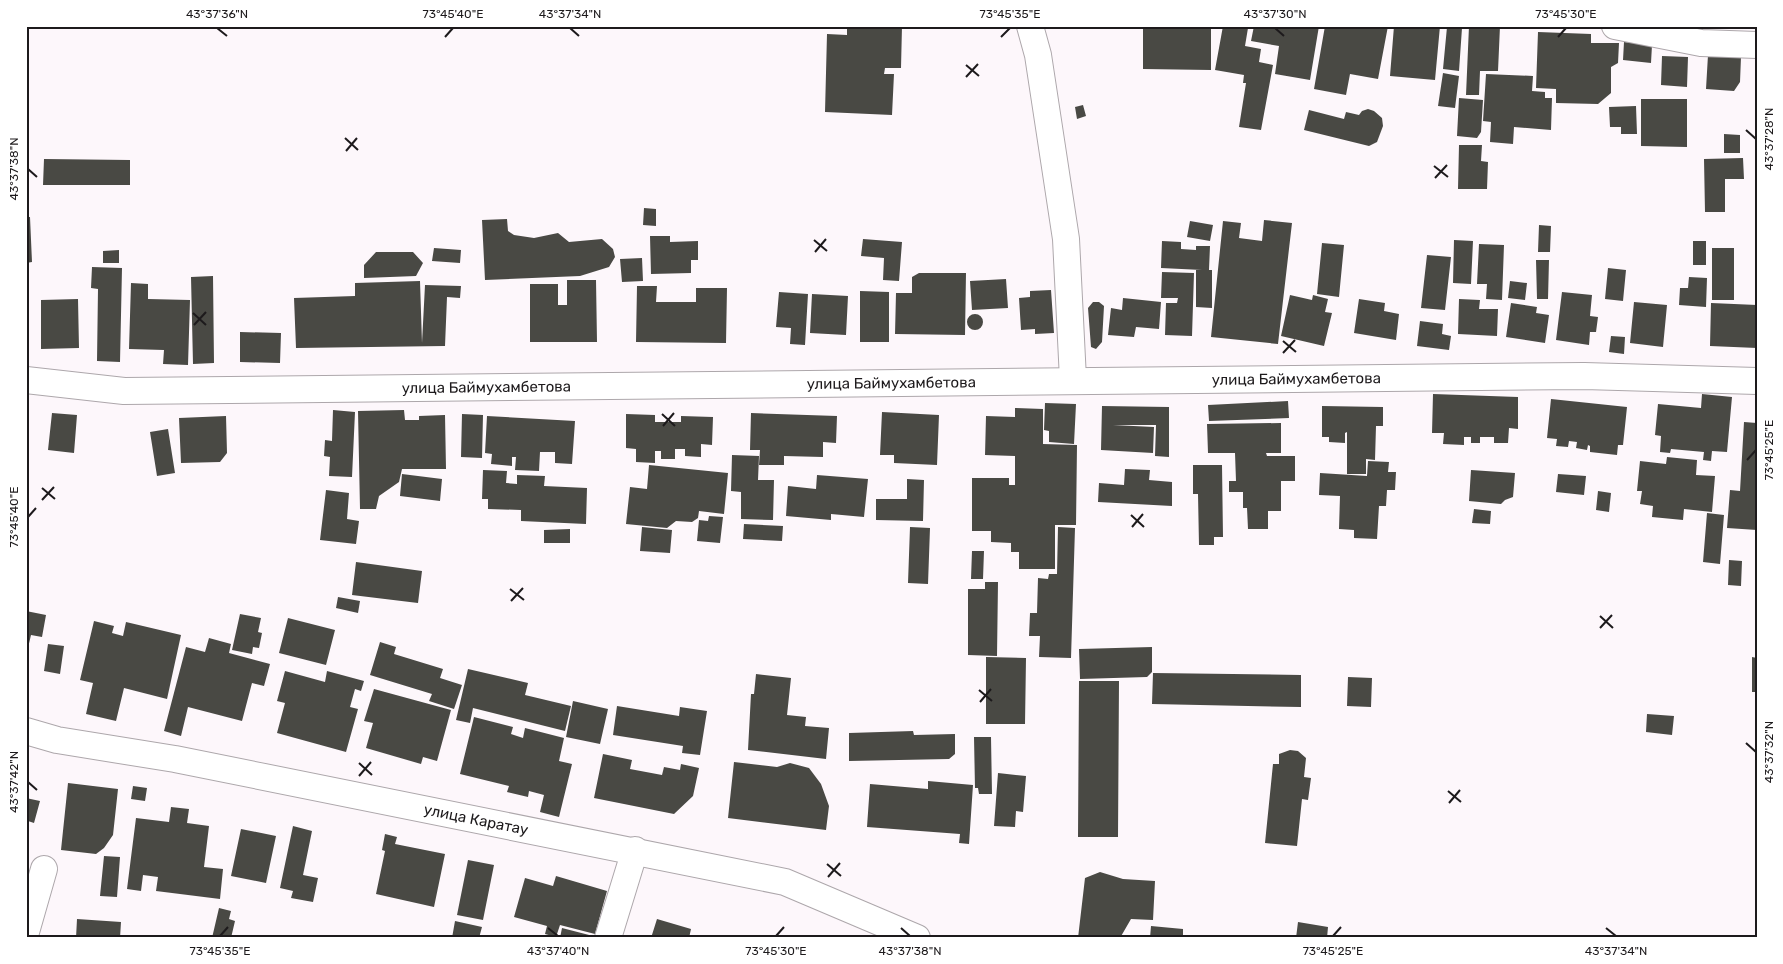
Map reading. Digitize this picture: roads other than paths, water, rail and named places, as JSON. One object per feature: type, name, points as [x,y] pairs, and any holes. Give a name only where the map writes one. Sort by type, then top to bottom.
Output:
[{"type":"street","points":[[1030,26],[1038,55],[1066,239],[1073,379]]},
{"type":"street","points":[[1614,26],[1701,43],[1757,45]]},
{"type":"street","name":"улица Баймухамбетова","points":[[26,380],[124,391],[1073,379],[1584,376],[1757,381]]},
{"type":"street","name":"улица Каратау","points":[[26,731],[56,740],[176,759],[635,850],[785,882],[917,938]]},
{"type":"street","points":[[608,938],[635,850]]},
{"type":"street","points":[[26,932],[44,868]]}]
